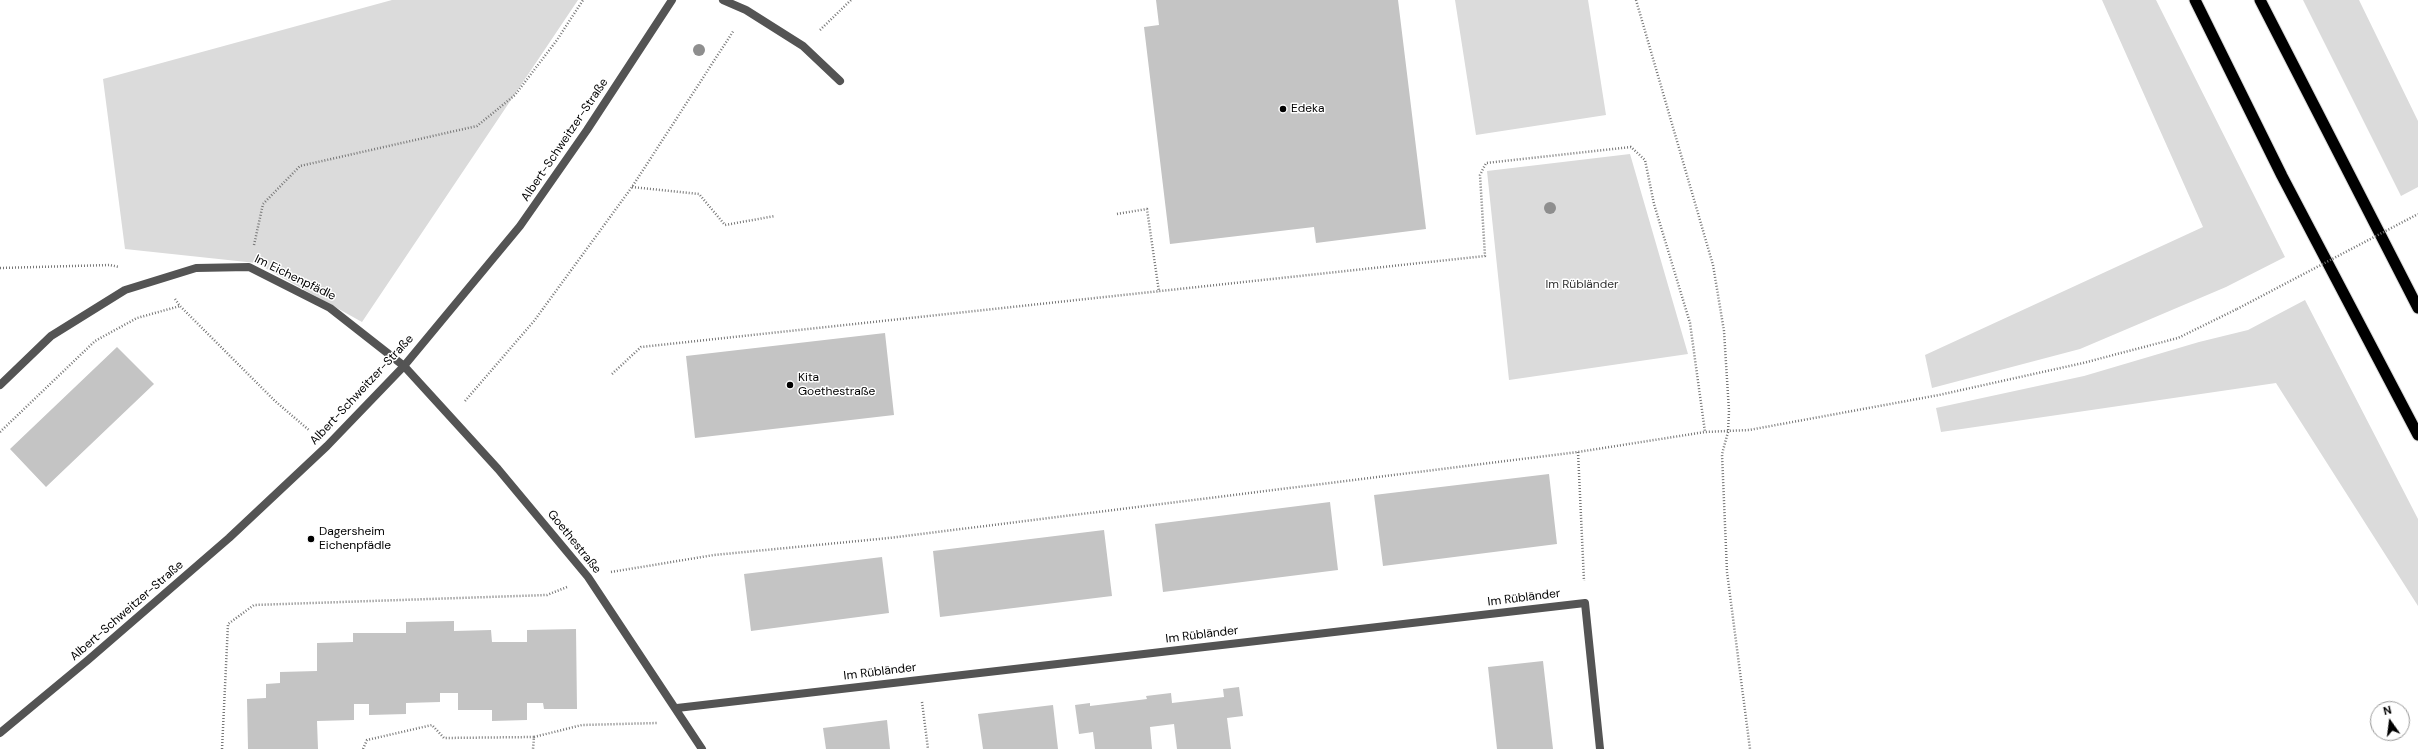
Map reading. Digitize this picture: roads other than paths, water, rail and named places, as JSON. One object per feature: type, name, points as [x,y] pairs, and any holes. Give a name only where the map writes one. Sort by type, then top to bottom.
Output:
[{"type":"highway","points":[[2195,0],[2282,176],[2418,436]]},
{"type":"highway","points":[[2260,0],[2418,308]]},
{"type":"street","name":"Albert-Schweitzer-Straße","points":[[0,733],[88,660],[229,538],[327,446],[404,366],[520,226],[587,130],[672,0]]},
{"type":"street","points":[[723,0],[746,10],[803,46],[840,81]]},
{"type":"street","name":"Im Eichenpfädle","points":[[0,385],[51,336],[126,290],[196,268],[249,267],[330,308],[404,366]]},
{"type":"street","name":"Goethestraße","points":[[404,366],[498,469],[588,577],[686,722],[702,749]]},
{"type":"street","name":"Im Rübländer","points":[[676,708],[1585,603],[1600,749]]},
{"type":"place","name":"Edeka","points":[[1283,109]]},
{"type":"place","name":"Kita Goethestraße","points":[[790,385]]},
{"type":"place","name":"Dagersheim Eichenpfädle","points":[[311,539]]}]
